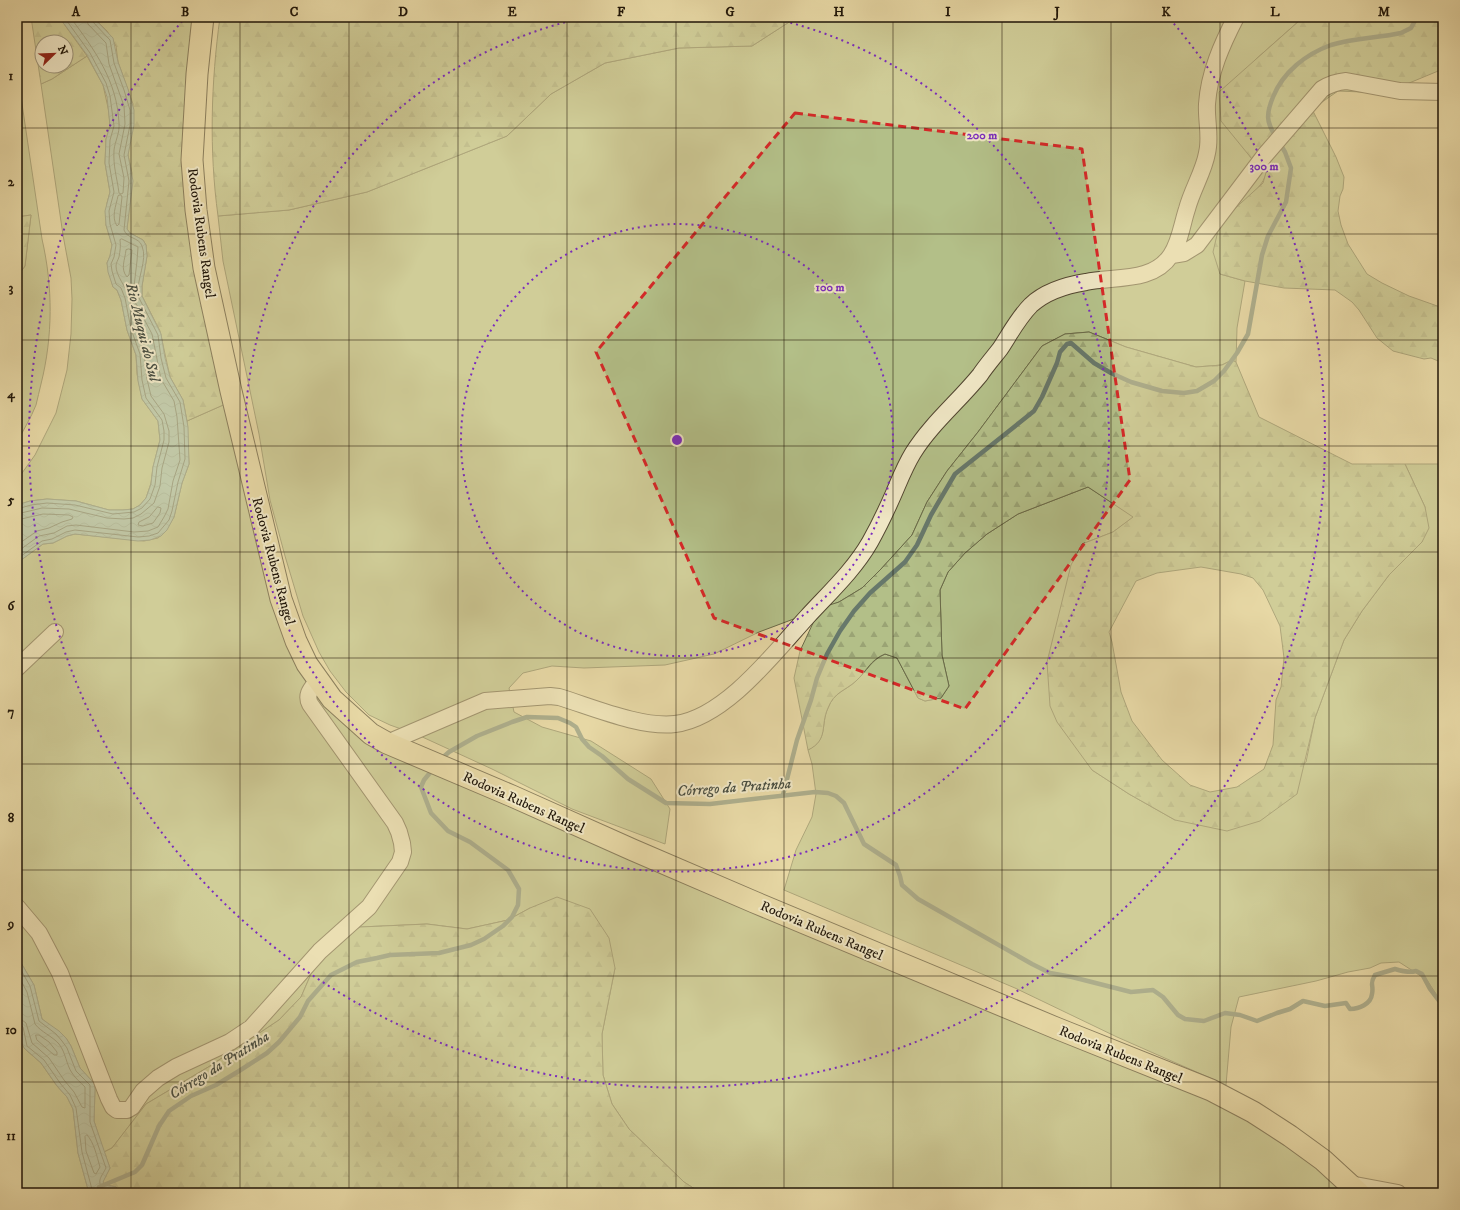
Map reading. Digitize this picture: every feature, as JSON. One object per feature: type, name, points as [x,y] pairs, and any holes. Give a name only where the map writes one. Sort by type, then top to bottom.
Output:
[{"type":"main road","name":"Rodovia Rubens Rangel","points":[[202,17],[192,160],[196,210],[204,268],[231,391],[281,599],[296,641],[307,664],[332,699],[350,717],[371,734],[387,742],[754,902],[1056,1028],[1211,1090],[1253,1112],[1290,1136],[1323,1160],[1354,1188]]},
{"type":"street","points":[[387,742],[472,706],[492,701],[559,696],[629,719],[650,723],[672,724],[688,722],[708,712],[729,698],[748,681],[850,569],[870,543],[893,496],[907,462],[914,451],[942,416],[978,378],[1032,304],[1043,296],[1059,289],[1086,282],[1124,278],[1143,274],[1163,265],[1172,255],[1178,240],[1190,198],[1206,159],[1209,141],[1207,107],[1208,90],[1214,68],[1226,36],[1236,17]]},
{"type":"street","points":[[1172,255],[1184,253],[1197,245],[1265,155],[1322,89],[1337,82],[1346,81],[1400,91],[1443,92]]},
{"type":"street","points":[[17,668],[55,632]]},
{"type":"street","points":[[17,907],[39,933],[60,973],[109,1099],[113,1107],[117,1110],[127,1110],[132,1107],[143,1091],[158,1078],[176,1067],[230,1042],[251,1028],[320,951],[369,907],[400,862],[403,852],[400,832],[395,823],[310,704],[308,696],[309,693],[318,680]]},
{"type":"street","points":[[1354,1188],[1398,1193]]},
{"type":"highlighted area","points":[[795,113],[1082,149],[1130,480],[965,709],[714,618],[596,352]]},
{"type":"green space","points":[[31,17],[59,17],[71,34],[34,34],[34,37]]},
{"type":"green space","points":[[93,17],[198,17],[190,112],[230,402],[187,421],[183,400],[170,377],[160,331],[142,296],[142,286],[147,256],[146,245],[143,240],[130,233],[127,229],[132,173],[128,155],[133,104],[118,62],[116,46],[107,31]]},
{"type":"green space","points":[[220,17],[797,17],[752,46],[679,48],[605,63],[551,94],[507,136],[367,192],[289,210],[218,216],[213,166],[212,116]]},
{"type":"green space","points":[[797,17],[1302,17],[1256,59],[1242,145],[1252,159],[1266,165],[1267,169],[1261,184],[1253,193],[1220,274],[1245,281],[1237,328],[1236,362],[1232,360],[1222,365],[1196,367],[1126,347],[1089,332],[1065,334],[1042,346],[947,471],[927,502],[912,535],[862,588],[839,602],[759,632],[714,654],[665,665],[584,668],[552,666],[523,673],[509,688],[514,712],[542,727],[591,741],[651,779],[670,809],[665,844],[572,809],[492,769],[418,735],[390,725],[369,715],[346,692],[330,671],[319,652],[303,616],[270,500],[259,434],[223,261],[218,216],[289,210],[367,192],[507,136],[551,94],[605,63],[679,48],[752,46]]},
{"type":"green space","points":[[1302,17],[1443,17],[1443,69],[1385,93],[1338,91],[1312,109],[1336,157],[1344,177],[1338,211],[1348,244],[1367,274],[1409,296],[1443,308],[1443,363],[1431,358],[1424,359],[1393,351],[1377,338],[1352,302],[1335,290],[1284,288],[1245,281],[1220,274],[1213,252],[1220,222],[1263,183],[1267,169],[1266,165],[1252,159],[1221,121],[1219,92]]},
{"type":"green space","points":[[74,38],[87,56],[74,65]]},
{"type":"green space","points":[[87,56],[103,85],[109,112],[110,127],[106,139],[105,163],[110,192],[107,203],[106,225],[112,245],[107,263],[113,287],[117,290],[121,300],[127,330],[136,355],[137,374],[142,399],[158,421],[160,440],[153,467],[151,483],[146,498],[140,505],[133,509],[109,510],[76,501],[47,499],[30,501],[17,505],[17,480],[35,455],[56,413],[67,370],[71,334],[71,278],[63,235],[41,84],[60,74],[74,74],[74,65]]},
{"type":"green space","points":[[17,70],[46,257],[50,293],[50,312],[48,348],[37,402],[32,415],[17,443],[17,277],[25,266],[31,215],[17,217]]},
{"type":"green space","points":[[40,74],[60,74],[41,84]]},
{"type":"green space","points":[[31,215],[25,266],[17,277],[17,217]]},
{"type":"green space","points":[[1089,332],[1126,347],[1196,367],[1222,365],[1232,360],[1236,362],[1259,417],[1352,464],[1405,464],[1425,507],[1429,528],[1422,542],[1389,575],[1362,611],[1344,640],[1315,718],[1297,794],[1260,821],[1227,831],[1175,820],[1129,794],[1092,770],[1057,722],[1050,706],[1047,662],[1071,565],[1082,544],[1113,532],[1133,517],[1088,487],[1018,514],[987,534],[965,553],[948,572],[940,590],[942,655],[949,686],[941,698],[925,701],[918,698],[897,658],[885,654],[876,659],[856,681],[833,698],[826,714],[823,732],[819,742],[808,750],[794,678],[800,651],[820,608],[839,602],[862,588],[912,535],[927,502],[947,471],[1042,346],[1065,334]],"holes":[[[1201,567],[1241,574],[1253,578],[1263,590],[1280,626],[1284,658],[1281,687],[1276,700],[1273,745],[1264,769],[1237,787],[1210,792],[1190,785],[1162,760],[1132,721],[1121,692],[1109,632],[1136,581],[1157,573]]]},
{"type":"green space","points":[[230,402],[249,504],[340,717],[1201,1096],[1251,1122],[1330,1175],[1350,1193],[701,1193],[684,1182],[629,1129],[612,1104],[603,1075],[602,1034],[615,968],[530,908],[508,920],[467,929],[427,924],[360,927],[318,958],[301,997],[279,1020],[210,1066],[146,1104],[112,1148],[104,1152],[94,1121],[94,1084],[80,1068],[66,1038],[42,1019],[34,985],[17,956],[17,563],[43,544],[53,543],[75,534],[144,541],[158,538],[165,532],[174,517],[182,483],[189,464],[187,421]]},
{"type":"green space","points":[[1405,464],[1443,464],[1443,1012],[1436,994],[1427,980],[1399,962],[1381,963],[1370,968],[1348,972],[1316,981],[1239,997],[1231,1027],[1226,1085],[1117,1037],[1015,988],[784,890],[796,850],[812,817],[816,794],[812,764],[808,750],[815,746],[819,741],[823,731],[826,714],[833,698],[856,681],[876,659],[885,654],[897,658],[918,698],[925,701],[941,698],[949,686],[942,655],[940,590],[948,572],[965,553],[987,534],[1018,514],[1088,487],[1134,517],[1113,532],[1082,544],[1092,770],[1129,794],[1175,820],[1306,762],[1315,718],[1344,640],[1362,611],[1389,575],[1422,542],[1425,507]]},
{"type":"green space","points":[[557,897],[590,909],[609,938],[615,968],[602,1034],[603,1075],[612,1104],[629,1129],[684,1182],[701,1193],[122,1193],[116,1187],[104,1184],[103,1181],[110,1168],[104,1152],[112,1148],[146,1104],[210,1066],[279,1020],[301,997],[318,958],[339,937],[360,927],[427,924],[467,929],[508,920],[530,908]]},
{"type":"green space","points":[[17,1026],[26,1050],[41,1063],[57,1086],[67,1097],[73,1109],[78,1153],[89,1193],[17,1193]]},
{"type":"water","name":"Rio Muqui do Sul","points":[[59,17],[93,17],[113,38],[118,62],[134,110],[134,125],[128,155],[133,181],[127,229],[130,233],[143,240],[146,245],[147,256],[142,286],[142,296],[161,334],[170,377],[183,400],[188,427],[189,464],[182,483],[174,517],[167,530],[161,536],[150,540],[138,541],[75,534],[53,543],[43,544],[17,563],[17,505],[30,501],[47,499],[76,501],[109,510],[133,509],[140,505],[146,498],[151,484],[153,467],[160,440],[158,421],[142,399],[138,381],[136,355],[127,330],[121,300],[117,290],[113,287],[108,272],[107,263],[112,245],[106,225],[105,211],[110,192],[105,163],[106,139],[110,126],[107,97],[103,85],[87,55],[74,37],[74,34],[72,34]]},
{"type":"water","points":[[17,956],[34,985],[42,1019],[66,1038],[80,1068],[94,1083],[94,1121],[110,1168],[103,1182],[105,1185],[116,1187],[122,1193],[89,1193],[78,1153],[73,1109],[67,1097],[57,1086],[41,1063],[24,1048],[17,1026]]},
{"type":"waterway","points":[[1276,137],[1270,127],[1268,118],[1269,108],[1277,88],[1296,65],[1313,53],[1331,45],[1401,33],[1411,28],[1417,17]]},
{"type":"waterway","points":[[783,795],[797,740],[817,678],[827,654],[840,631],[854,611],[870,593],[905,562],[917,545],[931,515],[955,474],[1034,411],[1057,363],[1060,352],[1067,344],[1071,343],[1094,363],[1111,373],[1131,382],[1162,391],[1184,393],[1197,391],[1214,381],[1224,371],[1248,334],[1262,255],[1268,236],[1286,202],[1291,168],[1285,152],[1280,144]]},
{"type":"waterway","name":"Córrego da Pratinha","points":[[440,760],[449,752],[477,736],[512,722],[527,717],[558,718],[576,727],[582,739],[589,747],[602,756],[628,779],[666,803],[710,804],[815,792],[828,793],[836,796],[844,803],[864,844],[896,865],[902,885],[918,899],[1050,973],[1131,992],[1153,990],[1163,997],[1178,1015],[1185,1019],[1204,1021],[1225,1013],[1240,1015],[1257,1021],[1290,1009],[1303,1001],[1325,1006],[1346,1003],[1350,1009],[1357,1008],[1367,1003],[1371,998],[1372,981],[1375,975],[1395,969],[1408,972],[1416,971],[1422,974],[1430,989],[1443,1006]]},
{"type":"waterway","name":"Córrego da Pratinha","points":[[99,1187],[135,1172],[142,1165],[159,1126],[169,1111],[191,1096],[216,1085],[267,1053],[279,1042],[300,1017],[308,1001],[331,975],[357,962],[390,955],[439,953],[471,945],[484,939],[503,926],[512,917],[518,905],[519,889],[508,870],[470,842],[448,831],[431,813],[421,787],[424,780],[433,769]]}]
